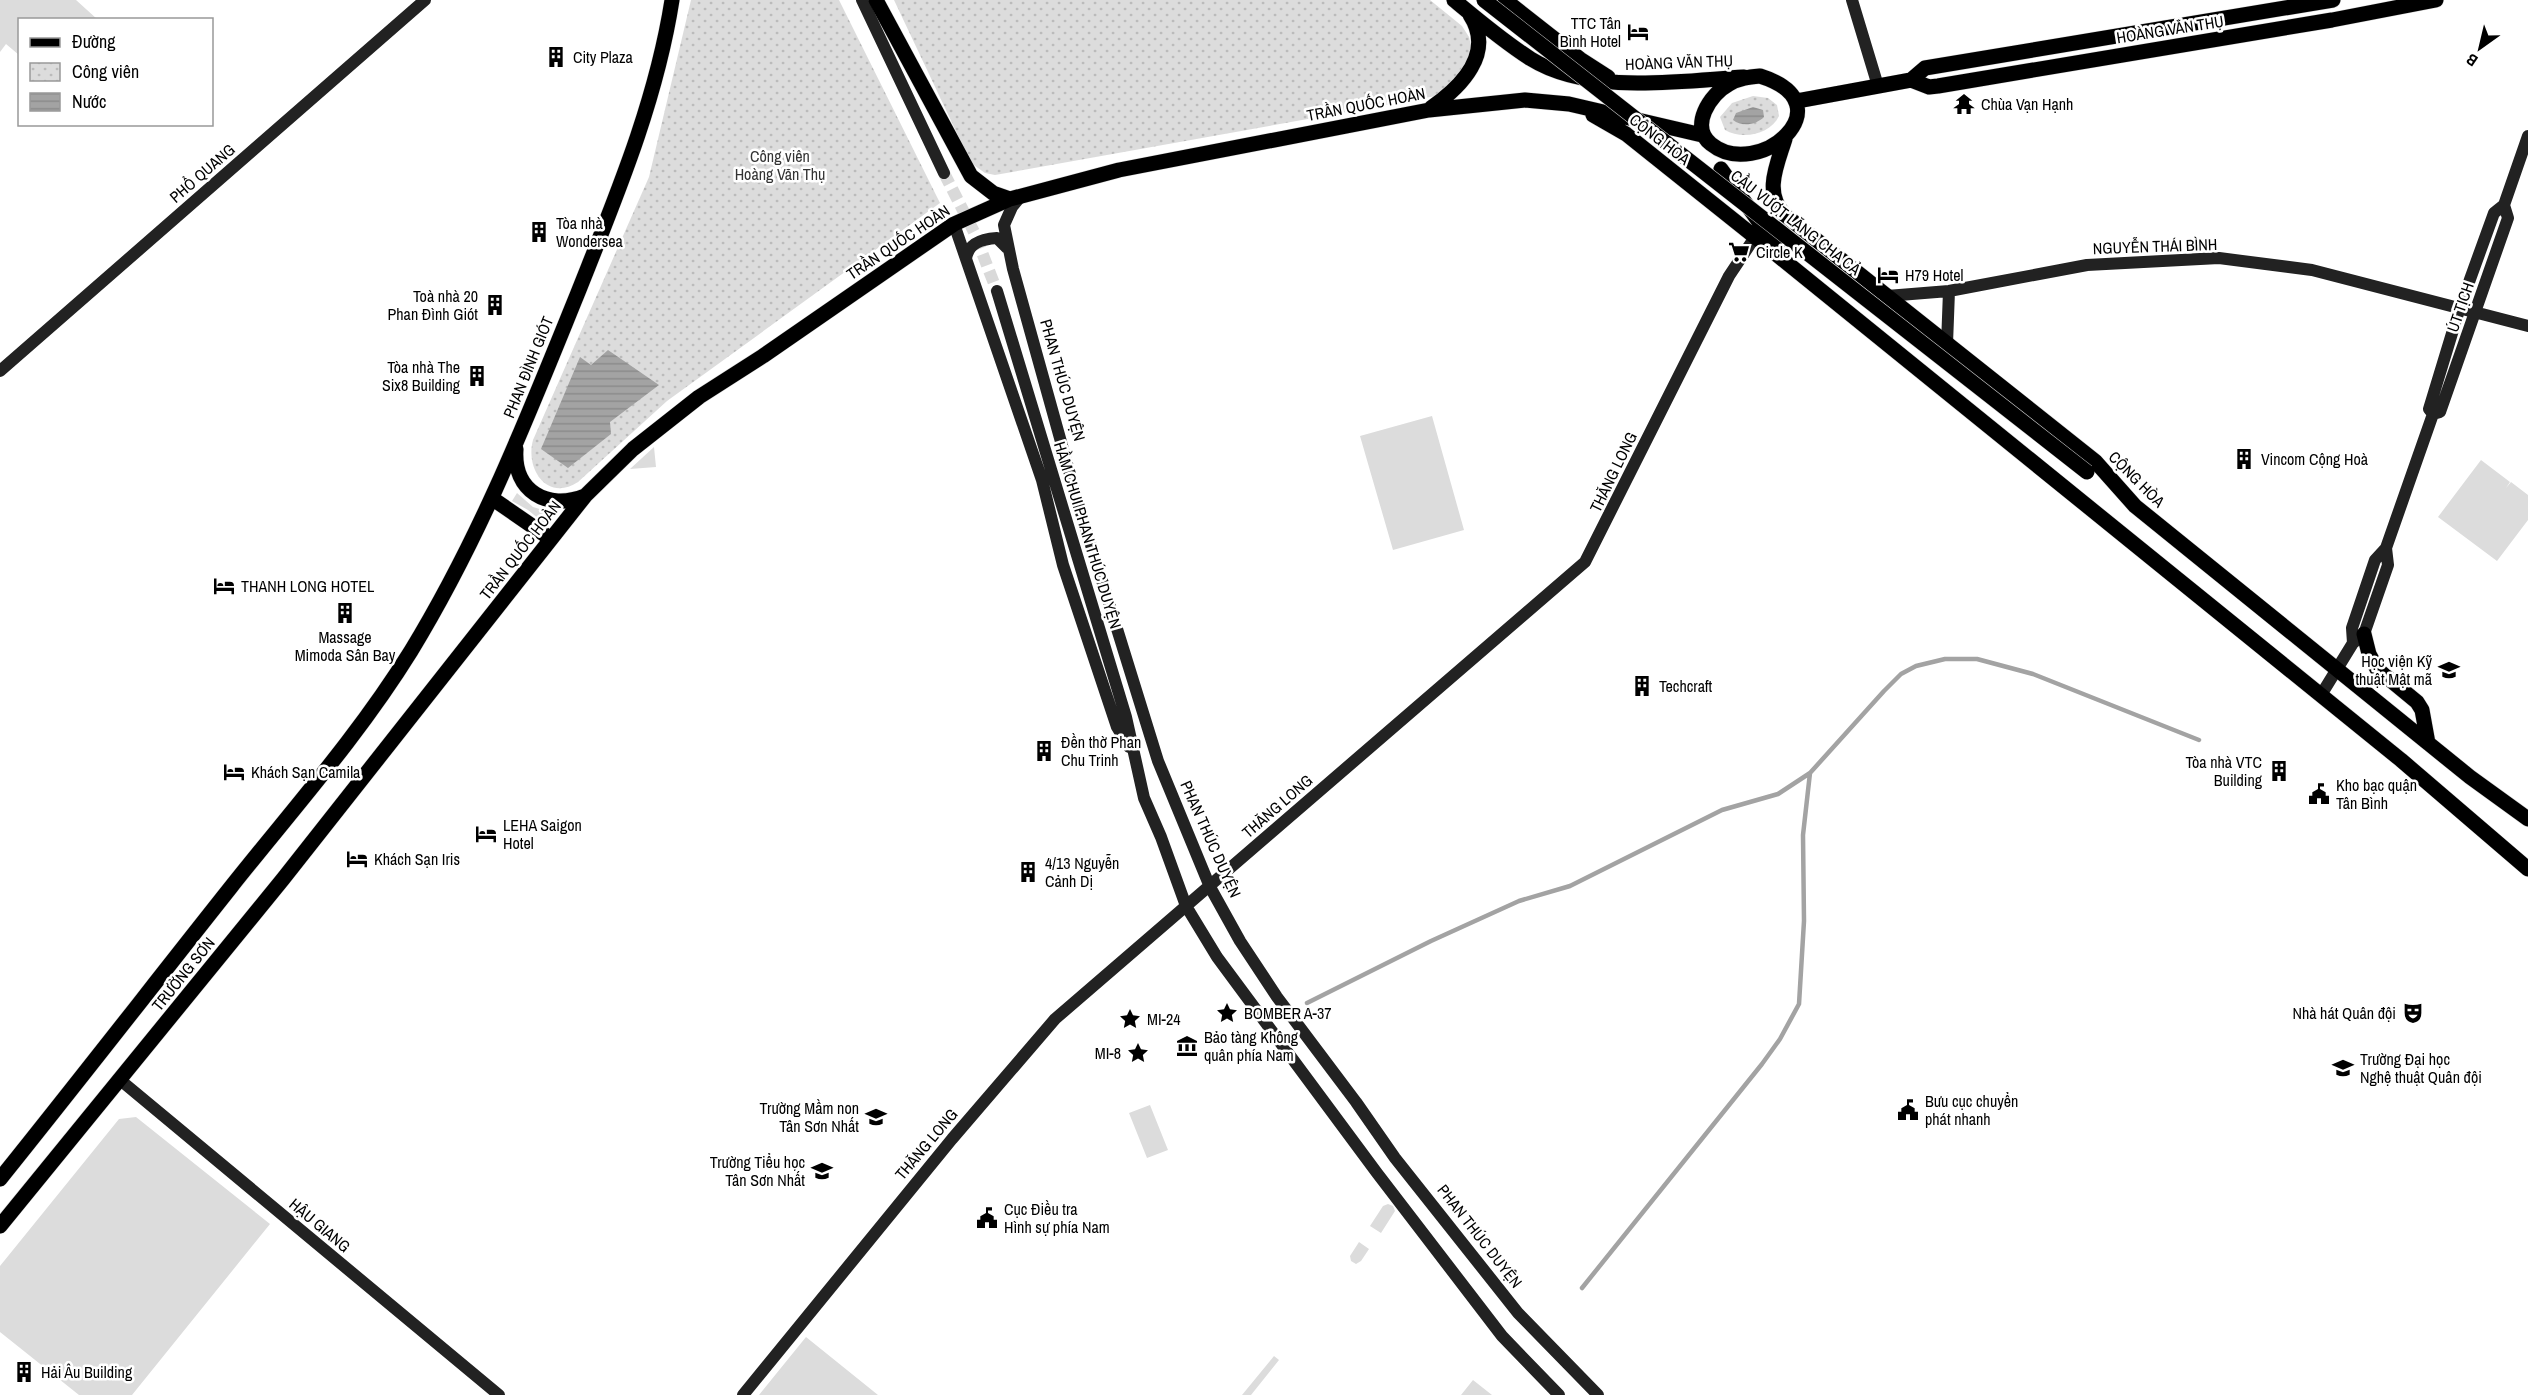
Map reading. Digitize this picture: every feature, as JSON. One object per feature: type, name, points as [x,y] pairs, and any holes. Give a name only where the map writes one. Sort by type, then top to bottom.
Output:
[{"type":"main road","name":"PHỔ QUANG","points":[[0,370],[425,0]]},
{"type":"main road","name":"PHAN ĐÌNH GIÓT","points":[[362,723],[410,653],[430,618],[493,499],[516,446],[633,153],[653,85],[672,0]]},
{"type":"main road","points":[[862,0],[944,173]]},
{"type":"main road","points":[[876,0],[971,176],[993,193],[1016,197]]},
{"type":"main road","name":"HOÀNG VĂN THỤ","points":[[1454,0],[1532,59],[1564,72],[1616,82],[1637,83],[1744,77]]},
{"type":"main road","name":"CẦU VƯỢT LĂNG CHA CẢ","points":[[1484,0],[2087,472],[2135,506]]},
{"type":"main road","name":"HOÀNG VĂN THỤ","points":[[1505,0],[1580,60],[1616,82]]},
{"type":"main road","points":[[1852,0],[1878,86]]},
{"type":"main road","name":"HOÀNG VĂN THỤ","points":[[1797,101],[1911,80],[1925,68],[2333,0]]},
{"type":"main road","name":"HOÀNG VĂN THỤ","points":[[1911,80],[1929,87],[1938,86],[2332,20],[2436,0]]},
{"type":"main road","points":[[1429,110],[1455,89],[1474,62],[1478,51],[1478,32],[1467,11]]},
{"type":"main road","points":[[1760,76],[1776,81],[1788,89],[1797,101],[1799,111],[1797,120],[1785,139],[1757,152],[1731,153],[1720,150],[1702,135],[1701,124],[1705,110],[1727,85],[1744,77],[1760,76]]},
{"type":"main road","name":"TRẦN QUỐC HOÀN","points":[[392,743],[585,496],[633,449],[699,397],[773,349],[954,224],[1016,197],[1119,170],[1429,110],[1525,100],[1569,104],[1702,135]]},
{"type":"main road","name":"CỘNG HÒA","points":[[1569,104],[1626,134],[1724,212],[2401,760],[2528,868]]},
{"type":"main road","name":"ÚT TỊCH","points":[[2433,414],[2429,409],[2460,307],[2493,213],[2504,205],[2528,136]]},
{"type":"main road","name":"CỘNG HÒA","points":[[1785,139],[1772,188],[1778,207],[2095,462],[2135,506],[2470,777],[2528,819]]},
{"type":"main road","points":[[1720,150],[1724,212]]},
{"type":"main road","points":[[1720,169],[1790,266]]},
{"type":"main road","name":"PHAN THÚC DUYỆN","points":[[1016,197],[1004,225],[1008,249],[1078,503],[1158,761],[1209,887],[1240,941],[1277,997],[1395,1158],[1518,1313],[1598,1395]]},
{"type":"main road","name":"ÚT TỊCH","points":[[2433,414],[2440,412],[2508,218],[2504,205]]},
{"type":"main road","points":[[954,224],[1042,480],[1063,565],[1117,727],[1134,755],[1144,798],[1186,906],[1217,957],[1377,1173],[1502,1336],[1559,1395]]},
{"type":"main road","name":"THĂNG LONG","points":[[743,1395],[952,1139],[1055,1019],[1585,562],[1729,276],[1755,237]]},
{"type":"main road","points":[[966,259],[967,252],[980,240],[997,238],[1008,249]]},
{"type":"main road","name":"NGUYỄN THÁI BÌNH","points":[[1887,296],[1949,291],[2087,265],[2219,258],[2312,270],[2528,326]]},
{"type":"main road","name":"HẦM CHUI PHAN THÚC DUYỆN","points":[[997,291],[1102,636],[1134,755]]},
{"type":"main road","points":[[1947,344],[1949,291]]},
{"type":"main road","name":"ÚT TỊCH","points":[[2321,695],[2359,638],[2388,565],[2386,548],[2433,414]]},
{"type":"main road","points":[[516,446],[519,473],[523,482],[534,494],[552,502],[568,502],[585,496]]},
{"type":"main road","points":[[493,499],[551,538]]},
{"type":"main road","points":[[2359,638],[2377,669],[2420,706],[2428,743]]},
{"type":"main road","name":"TRƯỜNG SƠN","points":[[0,1179],[64,1102],[362,723]]},
{"type":"main road","name":"TRƯỜNG SƠN","points":[[0,1226],[183,1004],[392,743]]},
{"type":"main road","name":"HẬU GIANG","points":[[119,1079],[499,1395]]},
{"type":"main road","points":[[1377,1173],[1395,1158]]},
{"type":"green space","points":[[0,0],[76,0],[96,18],[18,18],[18,54],[6,44],[0,52]]},
{"type":"green space","name":"Công viên Hoàng Văn Thụ","points":[[691,0],[839,0],[940,203],[667,401],[578,482],[557,488],[541,480],[536,472],[532,462],[533,440],[649,177]]},
{"type":"green space","points":[[894,0],[1430,0],[1462,26],[1469,37],[1472,50],[1461,77],[1436,96],[995,175],[985,173],[971,163]]},
{"type":"green space","points":[[1753,96],[1768,98],[1777,105],[1779,116],[1775,122],[1769,128],[1755,134],[1739,135],[1725,130],[1720,117],[1732,103]]},
{"type":"green space","points":[[1432,416],[1464,530],[1393,550],[1360,436]]},
{"type":"green space","points":[[654,447],[656,467],[630,469]]},
{"type":"green space","points":[[2481,460],[2510,482],[2506,488],[2511,482],[2528,495],[2528,520],[2497,561],[2438,517]]},
{"type":"green space","points":[[517,493],[533,507],[553,513],[545,524],[512,501]]},
{"type":"green space","points":[[1150,1105],[1168,1150],[1147,1158],[1129,1113]]},
{"type":"green space","points":[[136,1117],[270,1224],[132,1395],[79,1395],[0,1332],[0,1266],[119,1119]]},
{"type":"green space","points":[[1388,1204],[1393,1206],[1395,1211],[1381,1233],[1370,1226],[1383,1206]]},
{"type":"green space","points":[[1359,1242],[1369,1249],[1361,1261],[1356,1264],[1351,1261],[1350,1256]]},
{"type":"green space","points":[[806,1337],[878,1395],[759,1395]]},
{"type":"green space","points":[[1274,1356],[1279,1360],[1251,1395],[1242,1395]]},
{"type":"green space","points":[[1473,1380],[1492,1395],[1461,1395]]},
{"type":"water","points":[[1753,107],[1763,110],[1764,117],[1761,120],[1745,124],[1733,120],[1736,113]]},
{"type":"water","points":[[608,350],[659,385],[610,422],[611,434],[568,468],[541,449],[580,357],[591,365]]},
{"type":"waterway","points":[[1307,1003],[1431,941],[1519,901],[1570,886],[1722,810],[1778,794],[1810,773],[1884,691],[1901,674],[1916,666],[1945,659],[1977,659],[2033,674],[2199,740]]},
{"type":"waterway","points":[[1582,1288],[1762,1064],[1780,1039],[1799,1004],[1804,921],[1803,835],[1810,773]]},
{"type":"tunnel","points":[[944,173],[974,232],[997,291]]},
{"type":"place","name":"TTC Tân Bình Hotel","points":[[1638,32]]},
{"type":"place","name":"City Plaza","points":[[556,57]]},
{"type":"place","name":"Chùa Vạn Hạnh","points":[[1964,104]]},
{"type":"place","name":"Tòa nhà Wondersea","points":[[539,232]]},
{"type":"place","name":"Circle K","points":[[1739,252]]},
{"type":"place","name":"H79 Hotel","points":[[1888,275]]},
{"type":"place","name":"Toà nhà 20 Phan Đình Giót","points":[[495,305]]},
{"type":"place","name":"Tòa nhà The Six8 Building","points":[[477,376]]},
{"type":"place","name":"Vincom Cộng Hoà","points":[[2244,459]]},
{"type":"place","name":"THANH LONG HOTEL","points":[[224,586]]},
{"type":"place","name":"Massage Mimoda Sân Bay","points":[[345,613]]},
{"type":"place","name":"Học viện Kỹ thuật Mật mã","points":[[2449,670]]},
{"type":"place","name":"Techcraft","points":[[1642,686]]},
{"type":"place","name":"Đền thờ Phan Chu Trinh","points":[[1044,751]]},
{"type":"place","name":"Tòa nhà VTC Building","points":[[2279,771]]},
{"type":"place","name":"Khách Sạn Camila","points":[[234,772]]},
{"type":"place","name":"Kho bạc quận Tân Bình","points":[[2319,794]]},
{"type":"place","name":"LEHA Saigon Hotel","points":[[486,834]]},
{"type":"place","name":"Khách Sạn Iris","points":[[357,859]]},
{"type":"place","name":"4/13 Nguyễn Cảnh Dị","points":[[1028,872]]},
{"type":"place","name":"BOMBER A-37","points":[[1227,1013]]},
{"type":"place","name":"Nhà hát Quân đội","points":[[2413,1013]]},
{"type":"place","name":"MI-24","points":[[1130,1019]]},
{"type":"place","name":"Bảo tàng Không quân phía Nam","points":[[1187,1046]]},
{"type":"place","name":"MI-8","points":[[1138,1053]]},
{"type":"place","name":"Trường Đại học Nghệ thuật Quân đội","points":[[2343,1068]]},
{"type":"place","name":"Bưu cục chuyển phát nhanh","points":[[1908,1110]]},
{"type":"place","name":"Trường Mầm non Tân Sơn Nhất","points":[[876,1117]]},
{"type":"place","name":"Trường Tiểu học Tân Sơn Nhất","points":[[822,1171]]},
{"type":"place","name":"Cục Điều tra Hình sự phía Nam","points":[[987,1218]]},
{"type":"place","name":"Hải Âu Building","points":[[24,1372]]}]
